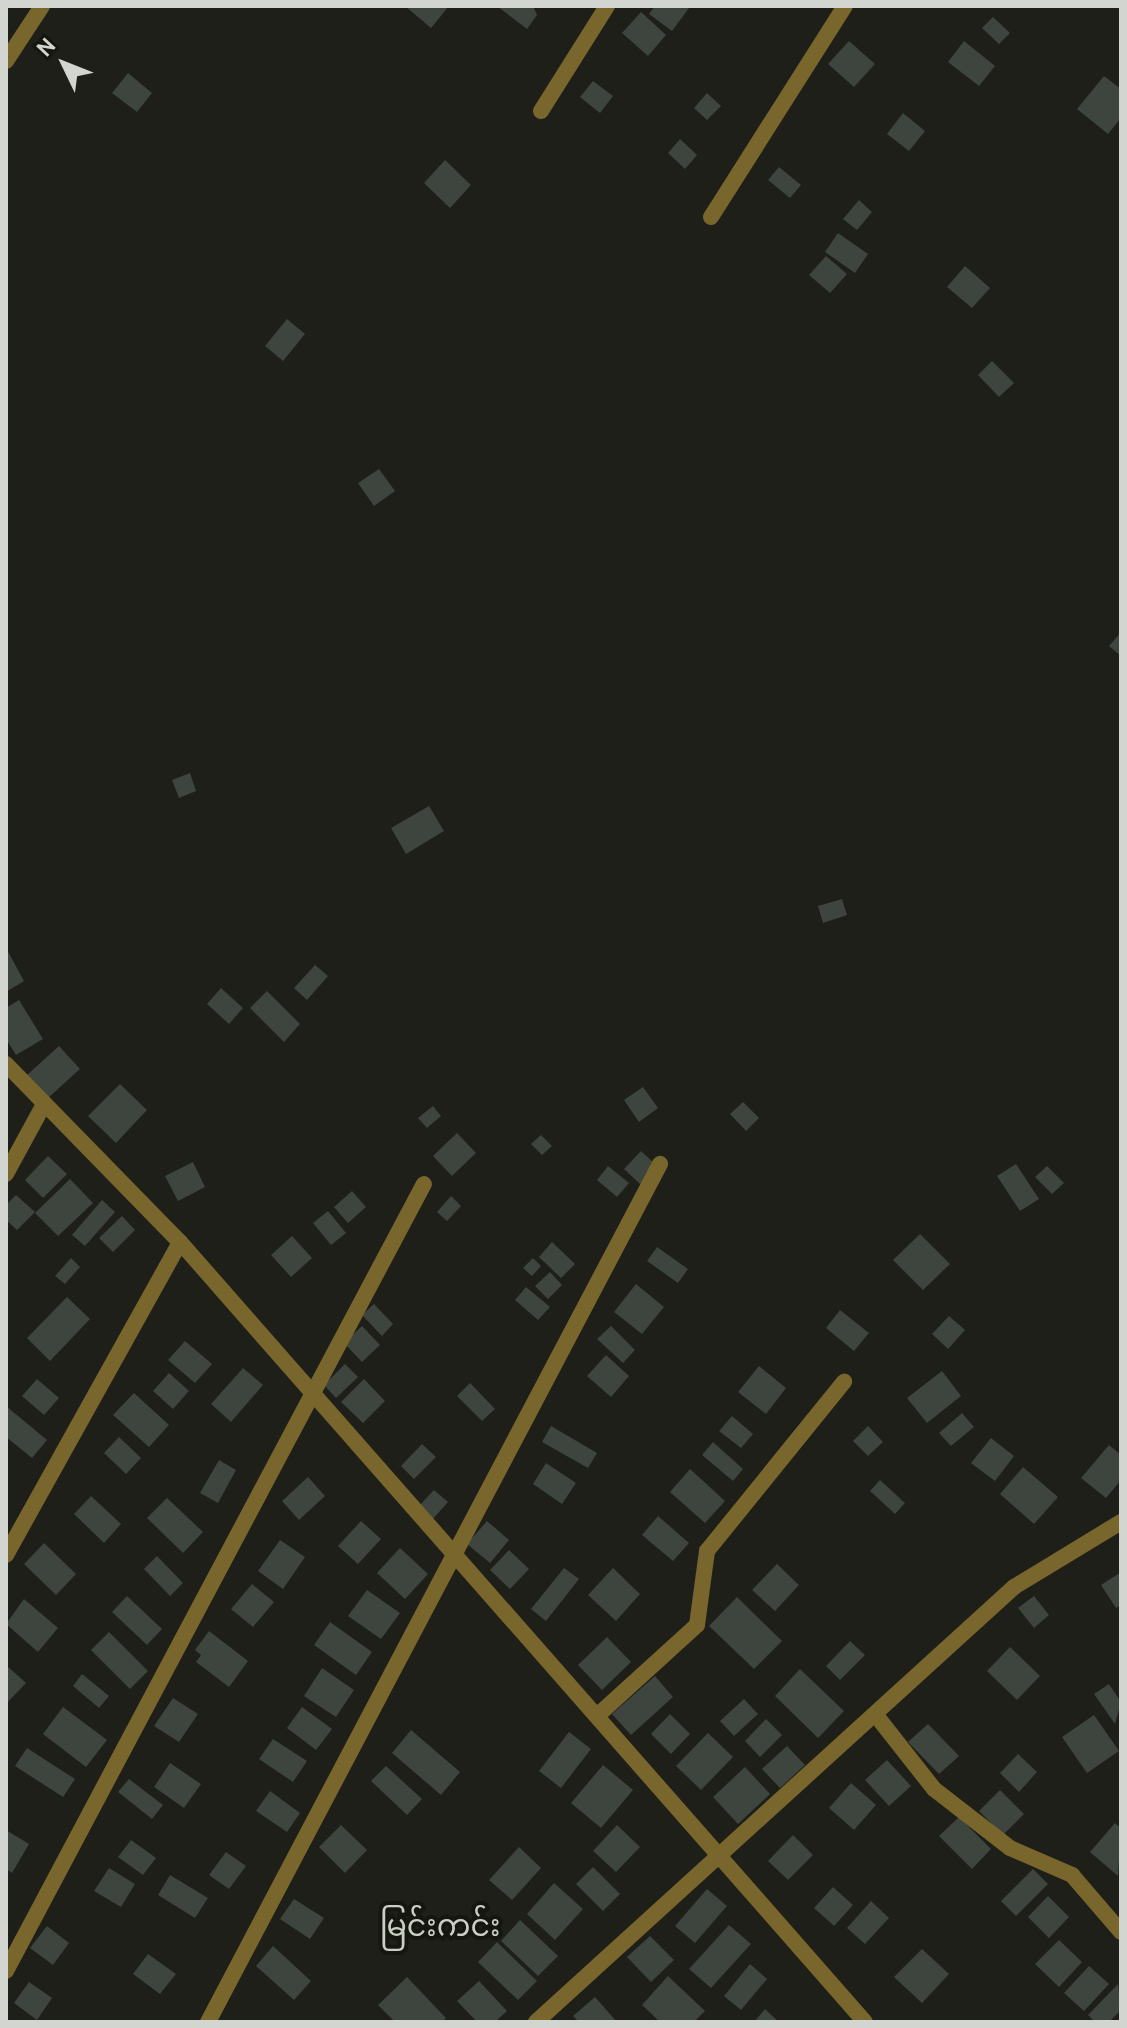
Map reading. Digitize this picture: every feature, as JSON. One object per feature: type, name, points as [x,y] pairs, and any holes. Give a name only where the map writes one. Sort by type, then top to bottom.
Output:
[{"type":"street","points":[[6,61],[42,6]]},
{"type":"street","points":[[541,111],[607,6]]},
{"type":"street","points":[[711,217],[845,6]]},
{"type":"street","points":[[6,1064],[180,1242],[865,2022]]},
{"type":"street","points":[[6,1174],[44,1104]]},
{"type":"street","points":[[208,2022],[457,1557],[660,1164]]},
{"type":"street","points":[[6,1971],[12,1945],[424,1184]]},
{"type":"street","points":[[6,1555],[180,1242]]},
{"type":"street","points":[[597,1716],[697,1625],[707,1551],[844,1382]]},
{"type":"street","points":[[536,2022],[1014,1587],[1121,1522]]},
{"type":"street","points":[[875,1714],[934,1789],[1010,1848],[1072,1875],[1121,1932]]},
{"type":"building","points":[[405,6],[449,6],[431,28]]},
{"type":"building","points":[[497,6],[533,6],[537,15],[527,29]]},
{"type":"building","points":[[655,6],[689,8],[672,31],[649,14]]},
{"type":"building","points":[[641,12],[666,35],[648,56],[622,33]]},
{"type":"building","points":[[993,17],[1010,33],[999,44],[982,28]]},
{"type":"building","points":[[849,41],[875,64],[854,87],[828,64]]},
{"type":"building","points":[[964,41],[995,66],[979,86],[948,62]]},
{"type":"building","points":[[128,73],[152,93],[137,112],[112,93]]},
{"type":"building","points":[[1104,76],[1121,89],[1121,118],[1108,134],[1077,109]]},
{"type":"building","points":[[593,81],[613,96],[600,113],[580,97]]},
{"type":"building","points":[[707,93],[721,106],[707,120],[694,108]]},
{"type":"building","points":[[903,113],[925,131],[909,151],[887,134]]},
{"type":"building","points":[[680,139],[697,155],[685,169],[668,153]]},
{"type":"building","points":[[445,160],[471,185],[450,208],[424,183]]},
{"type":"building","points":[[779,167],[801,185],[790,198],[768,180]]},
{"type":"building","points":[[859,200],[872,212],[857,230],[843,219]]},
{"type":"building","points":[[838,233],[868,254],[855,273],[825,252]]},
{"type":"building","points":[[826,256],[847,274],[830,293],[809,275]]},
{"type":"building","points":[[965,266],[990,288],[972,308],[947,287]]},
{"type":"building","points":[[287,319],[305,334],[283,361],[265,346]]},
{"type":"building","points":[[992,361],[1014,383],[999,397],[978,375]]},
{"type":"building","points":[[379,469],[395,491],[374,506],[358,483]]},
{"type":"building","points":[[1121,632],[1121,656],[1109,646]]},
{"type":"building","points":[[190,773],[196,791],[179,798],[172,780]]},
{"type":"building","points":[[429,806],[444,831],[406,854],[391,828]]},
{"type":"building","points":[[842,899],[847,915],[823,923],[818,906]]},
{"type":"building","points":[[6,948],[24,981],[6,992]]},
{"type":"building","points":[[315,965],[328,976],[307,1000],[294,988]]},
{"type":"building","points":[[221,988],[243,1008],[229,1024],[207,1004]]},
{"type":"building","points":[[267,991],[300,1024],[284,1042],[250,1008]]},
{"type":"building","points":[[19,1000],[43,1039],[16,1055],[6,1039],[6,1008]]},
{"type":"building","points":[[59,1046],[80,1069],[48,1098],[27,1075]]},
{"type":"building","points":[[120,1084],[147,1110],[116,1143],[88,1116]]},
{"type":"building","points":[[643,1087],[658,1108],[639,1122],[624,1100]]},
{"type":"building","points":[[743,1102],[759,1118],[746,1131],[730,1114]]},
{"type":"building","points":[[433,1106],[441,1116],[427,1128],[418,1118]]},
{"type":"building","points":[[457,1133],[476,1153],[452,1176],[433,1156]]},
{"type":"building","points":[[541,1135],[552,1146],[542,1155],[531,1144]]},
{"type":"building","points":[[641,1151],[657,1166],[640,1184],[624,1169]]},
{"type":"building","points":[[48,1156],[67,1174],[43,1198],[25,1180]]},
{"type":"building","points":[[193,1162],[205,1187],[178,1201],[165,1176]]},
{"type":"building","points":[[1016,1164],[1039,1199],[1020,1211],[997,1176]]},
{"type":"building","points":[[608,1166],[629,1183],[617,1197],[597,1180]]},
{"type":"building","points":[[1047,1166],[1064,1183],[1052,1194],[1035,1177]]},
{"type":"building","points":[[70,1179],[93,1203],[58,1236],[35,1213]]},
{"type":"building","points":[[352,1191],[366,1207],[348,1223],[334,1207]]},
{"type":"building","points":[[16,1195],[35,1212],[17,1230],[6,1220],[6,1205]]},
{"type":"building","points":[[451,1196],[461,1206],[447,1221],[437,1212]]},
{"type":"building","points":[[102,1200],[115,1212],[85,1246],[72,1235]]},
{"type":"building","points":[[328,1211],[346,1233],[331,1245],[313,1223]]},
{"type":"building","points":[[122,1216],[135,1230],[113,1252],[99,1238]]},
{"type":"building","points":[[920,1234],[950,1264],[923,1290],[893,1260]]},
{"type":"building","points":[[292,1236],[312,1258],[291,1277],[271,1255]]},
{"type":"building","points":[[552,1242],[575,1264],[561,1278],[539,1257]]},
{"type":"building","points":[[657,1247],[688,1269],[678,1283],[647,1261]]},
{"type":"building","points":[[71,1258],[80,1267],[65,1284],[55,1276]]},
{"type":"building","points":[[533,1258],[541,1266],[532,1276],[523,1268]]},
{"type":"building","points":[[550,1272],[562,1285],[548,1299],[535,1286]]},
{"type":"building","points":[[636,1284],[664,1307],[642,1334],[614,1312]]},
{"type":"building","points":[[526,1287],[550,1307],[538,1320],[515,1300]]},
{"type":"building","points":[[67,1297],[90,1319],[50,1361],[27,1338]]},
{"type":"building","points":[[374,1304],[393,1324],[382,1336],[362,1315]]},
{"type":"building","points":[[840,1310],[869,1333],[854,1351],[826,1328]]},
{"type":"building","points":[[949,1316],[965,1330],[948,1349],[932,1334]]},
{"type":"building","points":[[362,1326],[380,1345],[362,1362],[344,1343]]},
{"type":"building","points":[[611,1326],[635,1350],[623,1363],[597,1339]]},
{"type":"building","points":[[185,1341],[212,1364],[195,1383],[168,1360]]},
{"type":"building","points":[[606,1355],[629,1376],[611,1397],[587,1376]]},
{"type":"building","points":[[345,1364],[358,1377],[336,1398],[324,1385]]},
{"type":"building","points":[[759,1366],[786,1388],[766,1414],[738,1392]]},
{"type":"building","points":[[243,1368],[263,1385],[231,1422],[211,1404]]},
{"type":"building","points":[[942,1371],[961,1396],[927,1423],[907,1398]]},
{"type":"building","points":[[169,1373],[189,1391],[173,1409],[153,1391]]},
{"type":"building","points":[[37,1379],[59,1398],[44,1415],[22,1396]]},
{"type":"building","points":[[364,1379],[385,1401],[363,1423],[341,1402]]},
{"type":"building","points":[[470,1383],[495,1409],[482,1421],[457,1396]]},
{"type":"building","points":[[134,1393],[169,1425],[149,1447],[113,1415]]},
{"type":"building","points":[[6,1406],[47,1440],[32,1458],[6,1437]]},
{"type":"building","points":[[962,1413],[974,1427],[951,1446],[939,1433]]},
{"type":"building","points":[[732,1416],[753,1434],[741,1448],[719,1431]]},
{"type":"building","points":[[551,1426],[597,1453],[588,1468],[542,1442]]},
{"type":"building","points":[[868,1426],[883,1442],[868,1456],[853,1441]]},
{"type":"building","points":[[119,1437],[141,1458],[126,1474],[104,1453]]},
{"type":"building","points":[[991,1438],[1014,1456],[995,1481],[971,1463]]},
{"type":"building","points":[[713,1442],[743,1469],[733,1481],[702,1455]]},
{"type":"building","points":[[422,1444],[436,1457],[414,1479],[401,1466]]},
{"type":"building","points":[[1109,1445],[1121,1455],[1121,1480],[1106,1498],[1081,1478]]},
{"type":"building","points":[[219,1460],[236,1470],[218,1503],[200,1493]]},
{"type":"building","points":[[546,1463],[576,1483],[562,1504],[533,1484]]},
{"type":"building","points":[[1023,1467],[1058,1497],[1034,1524],[1000,1494]]},
{"type":"building","points":[[690,1469],[725,1501],[705,1523],[670,1492]]},
{"type":"building","points":[[308,1477],[325,1496],[299,1520],[282,1501]]},
{"type":"building","points":[[880,1480],[905,1503],[895,1514],[870,1491]]},
{"type":"building","points":[[434,1490],[448,1502],[432,1520],[418,1507]]},
{"type":"building","points":[[91,1496],[121,1524],[104,1543],[74,1514]]},
{"type":"building","points":[[167,1498],[203,1532],[183,1553],[147,1518]]},
{"type":"building","points":[[658,1516],[689,1543],[673,1561],[642,1535]]},
{"type":"building","points":[[361,1521],[381,1539],[358,1564],[338,1546]]},
{"type":"building","points":[[487,1521],[509,1540],[490,1563],[467,1544]]},
{"type":"building","points":[[280,1540],[305,1557],[283,1589],[258,1571]]},
{"type":"building","points":[[44,1543],[76,1574],[56,1595],[24,1564]]},
{"type":"building","points":[[400,1548],[428,1574],[405,1599],[377,1573]]},
{"type":"building","points":[[509,1550],[529,1569],[510,1589],[490,1570]]},
{"type":"building","points":[[157,1556],[183,1583],[170,1596],[144,1569]]},
{"type":"building","points":[[777,1564],[799,1585],[775,1611],[752,1590]]},
{"type":"building","points":[[564,1568],[579,1579],[546,1621],[531,1609]]},
{"type":"building","points":[[613,1568],[640,1594],[616,1621],[588,1595]]},
{"type":"building","points":[[1121,1572],[1121,1605],[1116,1608],[1101,1585]]},
{"type":"building","points":[[252,1584],[274,1602],[253,1627],[231,1609]]},
{"type":"building","points":[[367,1590],[400,1613],[381,1639],[348,1616]]},
{"type":"building","points":[[127,1596],[162,1629],[147,1645],[112,1612]]},
{"type":"building","points":[[1034,1596],[1049,1615],[1034,1628],[1018,1608]]},
{"type":"building","points":[[737,1597],[782,1641],[754,1669],[709,1626]]},
{"type":"building","points":[[24,1599],[58,1628],[38,1652],[6,1624]]},
{"type":"building","points":[[330,1622],[372,1652],[356,1675],[314,1645]]},
{"type":"building","points":[[209,1631],[248,1661],[229,1687],[196,1662],[201,1655],[195,1650]]},
{"type":"building","points":[[109,1632],[148,1671],[130,1689],[91,1650]]},
{"type":"building","points":[[607,1637],[631,1662],[602,1690],[578,1665]]},
{"type":"building","points":[[850,1641],[865,1655],[840,1680],[826,1666]]},
{"type":"building","points":[[1010,1647],[1040,1676],[1017,1700],[987,1671]]},
{"type":"building","points":[[6,1665],[26,1683],[6,1704]]},
{"type":"building","points":[[322,1668],[354,1690],[336,1717],[304,1696]]},
{"type":"building","points":[[800,1669],[844,1711],[818,1738],[775,1696]]},
{"type":"building","points":[[82,1674],[109,1696],[99,1708],[73,1686]]},
{"type":"building","points":[[655,1676],[673,1697],[631,1735],[612,1714]]},
{"type":"building","points":[[1109,1684],[1121,1702],[1115,1724],[1094,1694]]},
{"type":"building","points":[[173,1698],[198,1714],[179,1742],[154,1726]]},
{"type":"building","points":[[744,1699],[758,1714],[734,1736],[720,1721]]},
{"type":"building","points":[[63,1707],[107,1740],[86,1767],[43,1734]]},
{"type":"building","points":[[302,1707],[332,1729],[316,1750],[287,1728]]},
{"type":"building","points":[[670,1714],[690,1734],[671,1754],[651,1734]]},
{"type":"building","points":[[1094,1715],[1119,1751],[1087,1773],[1062,1737]]},
{"type":"building","points":[[766,1719],[782,1735],[760,1757],[745,1741]]},
{"type":"building","points":[[928,1724],[959,1756],[939,1774],[908,1742]]},
{"type":"building","points":[[411,1730],[460,1772],[441,1795],[392,1753]]},
{"type":"building","points":[[569,1732],[591,1749],[561,1788],[539,1771]]},
{"type":"building","points":[[708,1733],[733,1757],[701,1790],[676,1766]]},
{"type":"building","points":[[273,1739],[307,1761],[293,1782],[259,1759]]},
{"type":"building","points":[[787,1746],[805,1765],[780,1788],[762,1769]]},
{"type":"building","points":[[27,1748],[75,1779],[63,1797],[15,1766]]},
{"type":"building","points":[[1018,1754],[1037,1772],[1019,1792],[1000,1773]]},
{"type":"building","points":[[887,1760],[911,1786],[889,1806],[865,1780]]},
{"type":"building","points":[[170,1763],[201,1784],[184,1808],[154,1787]]},
{"type":"building","points":[[603,1765],[633,1790],[601,1828],[571,1803]]},
{"type":"building","points":[[386,1766],[422,1799],[407,1815],[371,1781]]},
{"type":"building","points":[[745,1767],[770,1794],[738,1824],[713,1797]]},
{"type":"building","points":[[129,1779],[163,1805],[152,1819],[118,1792]]},
{"type":"building","points":[[851,1783],[876,1805],[854,1830],[829,1808]]},
{"type":"building","points":[[1000,1790],[1024,1814],[1003,1835],[979,1811]]},
{"type":"building","points":[[270,1791],[300,1813],[287,1832],[256,1811]]},
{"type":"building","points":[[959,1817],[991,1849],[972,1869],[939,1836]]},
{"type":"building","points":[[1115,1823],[1121,1828],[1118,1876],[1090,1852]]},
{"type":"building","points":[[341,1825],[367,1850],[345,1873],[319,1847]]},
{"type":"building","points":[[617,1825],[640,1847],[616,1872],[593,1851]]},
{"type":"building","points":[[6,1830],[29,1844],[12,1873],[6,1869]]},
{"type":"building","points":[[793,1835],[813,1855],[788,1880],[768,1861]]},
{"type":"building","points":[[131,1840],[156,1858],[143,1875],[118,1857]]},
{"type":"building","points":[[519,1847],[541,1868],[512,1900],[489,1880]]},
{"type":"building","points":[[226,1852],[246,1866],[229,1889],[209,1875]]},
{"type":"building","points":[[593,1867],[620,1894],[603,1911],[576,1884]]},
{"type":"building","points":[[109,1868],[135,1884],[121,1907],[94,1891]]},
{"type":"building","points":[[1033,1869],[1048,1884],[1016,1916],[1001,1901]]},
{"type":"building","points":[[170,1875],[208,1898],[195,1918],[158,1895]]},
{"type":"building","points":[[554,1883],[583,1909],[555,1940],[527,1914]]},
{"type":"building","points":[[833,1887],[853,1905],[834,1926],[814,1908]]},
{"type":"building","points":[[707,1889],[727,1906],[695,1943],[675,1926]]},
{"type":"building","points":[[1048,1896],[1069,1917],[1049,1938],[1028,1917]]},
{"type":"building","points":[[294,1899],[324,1918],[310,1939],[280,1919]]},
{"type":"building","points":[[871,1901],[889,1918],[865,1944],[847,1928]]},
{"type":"building","points":[[520,1920],[558,1956],[538,1976],[501,1941]]},
{"type":"building","points":[[729,1925],[751,1944],[711,1988],[689,1969]]},
{"type":"building","points":[[47,1926],[69,1943],[53,1965],[30,1948]]},
{"type":"building","points":[[650,1936],[674,1960],[651,1982],[627,1957]]},
{"type":"building","points":[[1059,1940],[1082,1962],[1059,1987],[1035,1964]]},
{"type":"building","points":[[497,1942],[537,1981],[518,2000],[478,1962]]},
{"type":"building","points":[[273,1946],[311,1981],[294,2000],[256,1966]]},
{"type":"building","points":[[922,1949],[949,1974],[922,2003],[894,1977]]},
{"type":"building","points":[[148,1954],[176,1974],[160,1994],[133,1974]]},
{"type":"building","points":[[750,1964],[767,1979],[741,2010],[724,1996]]},
{"type":"building","points":[[1089,1966],[1109,1984],[1084,2011],[1064,1993]]},
{"type":"building","points":[[668,1976],[705,2011],[694,2022],[660,2022],[642,2005]]},
{"type":"building","points":[[407,1977],[446,2018],[442,2022],[395,2022],[378,2005]]},
{"type":"building","points":[[479,1981],[507,2011],[495,2022],[477,2022],[457,2001]]},
{"type":"building","points":[[29,1982],[52,1998],[37,2020],[14,2003]]},
{"type":"building","points":[[1118,1984],[1121,2010],[1109,2022],[1095,2022],[1088,2015]]},
{"type":"building","points":[[595,1997],[617,2022],[579,2022],[573,2016]]},
{"type":"building","points":[[765,2009],[779,2022],[754,2022]]},
{"type":"district","name":"မြင်းကင်း","points":[[440,1926]]}]
